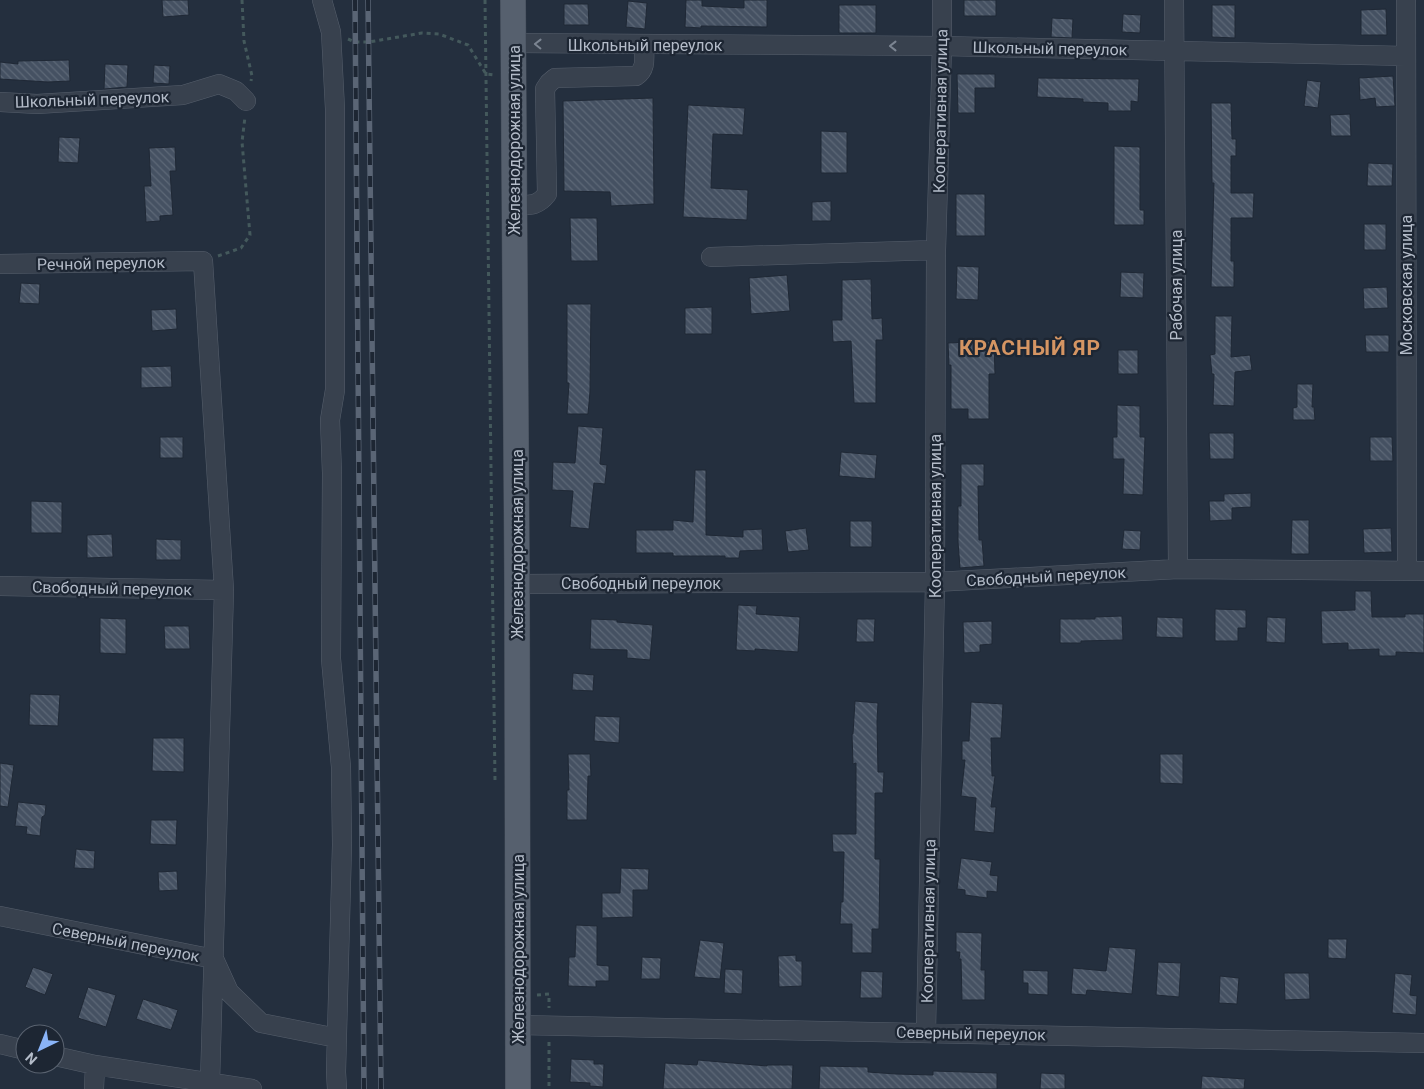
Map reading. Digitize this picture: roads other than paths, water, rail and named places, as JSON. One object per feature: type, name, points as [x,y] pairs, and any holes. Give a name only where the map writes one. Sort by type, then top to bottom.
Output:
[{"type":"main road","name":"Железнодорожная улица","points":[[513,0],[518,1089]]},
{"type":"street","points":[[322,0],[331,32],[335,109],[335,390],[330,420],[332,473],[332,659],[341,766],[342,845],[337,1089]]},
{"type":"street","name":"Кооперативная улица","points":[[926,1032],[935,582],[936,250],[942,0]]},
{"type":"street","name":"Рабочая улица","points":[[1174,0],[1178,569]]},
{"type":"street","name":"Московская улица","points":[[1406,0],[1415,570]]},
{"type":"street","name":"Школьный переулок","points":[[514,44],[942,46],[1406,56]]},
{"type":"street","points":[[514,205],[536,204],[546,194],[546,89],[549,83],[555,78],[636,76],[644,65],[644,45]]},
{"type":"street","name":"Школьный переулок","points":[[0,102],[38,104],[183,95],[218,84],[236,92],[246,101]]},
{"type":"street","points":[[711,257],[936,250]]},
{"type":"street","name":"Речной переулок","points":[[0,264],[202,261],[224,590]]},
{"type":"street","name":"Свободный переулок","points":[[517,584],[935,582],[1178,569],[1415,570]]},
{"type":"street","name":"Свободный переулок","points":[[0,586],[224,590]]},
{"type":"street","points":[[210,1083],[224,590]]},
{"type":"street","name":"Северный переулок","points":[[0,916],[214,959],[228,992],[261,1023],[337,1038]]},
{"type":"street","name":"Северный переулок","points":[[518,1025],[1424,1043]]},
{"type":"street","points":[[0,1044],[15,1048]]},
{"type":"street","points":[[65,1058],[166,1082],[210,1083],[252,1089]]},
{"type":"street","points":[[94,1089],[95,1065]]},
{"type":"railway","points":[[355,0],[364,1089]]},
{"type":"railway","points":[[368,0],[381,1089]]},
{"type":"district","name":"КРАСНЫЙ ЯР","points":[[1030,348]]}]
